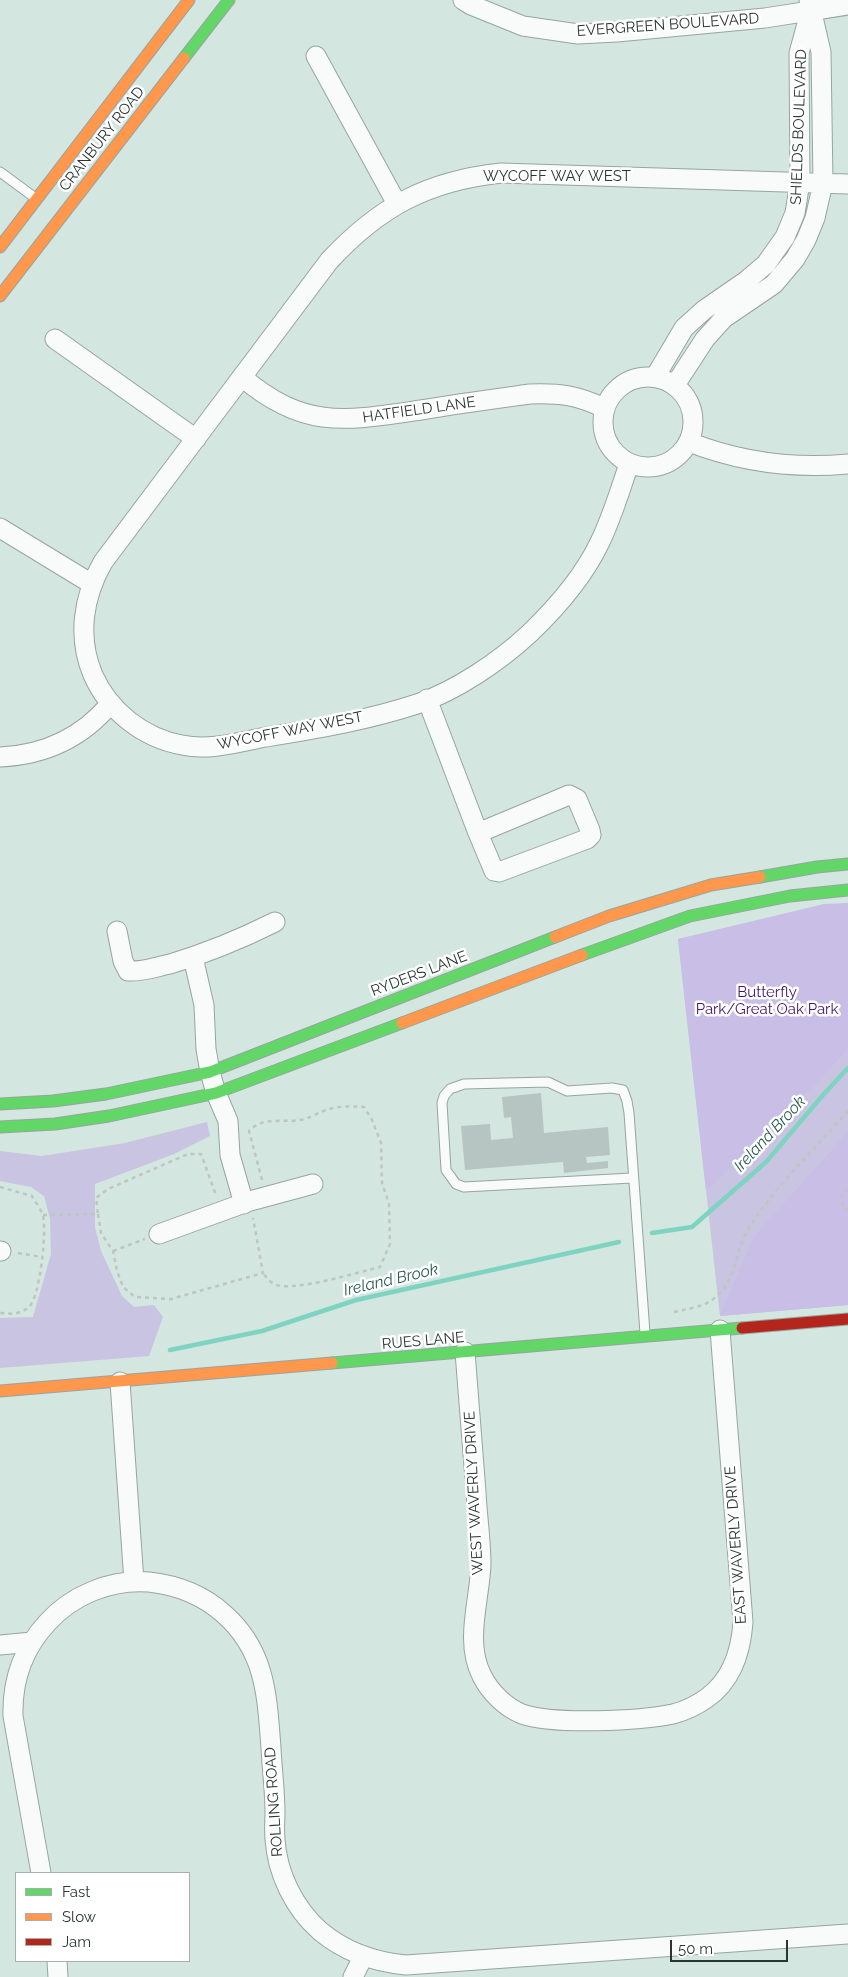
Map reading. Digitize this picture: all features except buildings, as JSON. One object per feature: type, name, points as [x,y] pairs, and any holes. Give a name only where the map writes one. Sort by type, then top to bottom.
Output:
[{"type":"main road","name":"CRANBURY ROAD","points":[[0,247],[190,0]]},
{"type":"main road","name":"CRANBURY ROAD","points":[[0,296],[228,0]]},
{"type":"main road","name":"RYDERS LANE","points":[[0,1104],[32,1104],[79,1100],[146,1088],[210,1072],[609,916],[711,885],[848,864]]},
{"type":"main road","points":[[0,1127],[42,1126],[88,1121],[153,1109],[216,1093],[690,916],[790,896],[848,890]]},
{"type":"main road","name":"RUES LANE","points":[[0,1391],[848,1319]]},
{"type":"street","name":"EVERGREEN BOULEVARD","points":[[464,0],[471,5],[523,26],[578,34],[627,31],[810,6],[848,5]]},
{"type":"street","name":"SHIELDS BOULEVARD","points":[[656,377],[684,328],[704,310],[746,281],[766,264],[785,238],[795,213],[800,182],[799,53],[810,6]]},
{"type":"street","name":"SHIELDS BOULEVARD","points":[[675,385],[705,339],[724,318],[774,284],[795,259],[812,226],[823,183],[821,52],[810,6]]},
{"type":"street","points":[[316,56],[397,204]]},
{"type":"street","name":"WYCOFF WAY WEST","points":[[427,700],[418,704],[327,727],[208,747],[183,746],[159,739],[127,720],[111,704],[96,681],[85,646],[84,615],[92,584],[103,562],[335,255],[364,226],[397,204],[428,189],[452,181],[501,173],[848,184]]},
{"type":"street","points":[[55,339],[196,439]]},
{"type":"street","points":[[642,376],[656,377],[675,385],[686,396],[693,411],[694,427],[689,442],[681,454],[670,462],[657,467],[629,464],[609,446],[604,434],[602,421],[604,408],[610,396],[630,380],[642,376]]},
{"type":"street","name":"HATFIELD LANE","points":[[242,377],[262,393],[283,405],[328,418],[360,419],[530,394],[555,393],[575,396],[604,408]]},
{"type":"street","points":[[689,442],[718,453],[786,466],[848,464]]},
{"type":"street","points":[[478,833],[569,795],[577,799],[591,835],[587,839],[499,872],[494,871],[491,867],[427,700],[500,658],[529,634],[555,606],[579,576],[599,544],[629,464]]},
{"type":"street","points":[[0,528],[92,584]]},
{"type":"street","points":[[0,757],[29,754],[62,743],[91,724],[111,704]]},
{"type":"street","points":[[116,931],[123,961],[128,971],[140,972],[193,957],[235,942],[275,922]]},
{"type":"street","points":[[193,957],[204,1005],[206,1049],[210,1072],[216,1093],[228,1121],[230,1154],[247,1203]]},
{"type":"street","points":[[158,1234],[222,1211],[313,1184]]},
{"type":"street","name":"EAST WAVERLY DRIVE","points":[[661,1716],[692,1707],[708,1697],[722,1684],[733,1668],[742,1641],[743,1622],[720,1330]]},
{"type":"street","name":"WEST WAVERLY DRIVE","points":[[466,1352],[481,1563],[474,1642],[476,1659],[481,1674],[501,1701],[515,1710],[538,1718],[555,1720],[620,1719],[661,1716]]},
{"type":"street","points":[[120,1382],[134,1582]]},
{"type":"street","name":"ROLLING ROAD","points":[[41,1872],[13,1716],[17,1676],[32,1642],[50,1619],[71,1602],[94,1590],[134,1582],[173,1586],[198,1596],[230,1619],[247,1640],[259,1664],[266,1689],[276,1812],[275,1840],[277,1855],[285,1882],[298,1906],[317,1928],[339,1945],[363,1957],[392,1964],[419,1965],[848,1934]]},
{"type":"street","points":[[0,1645],[32,1642]]},
{"type":"street","points":[[353,1977],[363,1957]]},
{"type":"street","points":[[57,1962],[58,1977]]},
{"type":"lane","points":[[0,172],[37,199]]},
{"type":"lane","points":[[632,1178],[464,1187],[456,1184],[446,1170],[442,1104],[444,1096],[450,1089],[464,1084],[548,1082],[567,1091],[612,1088],[623,1090],[629,1113],[633,1160],[632,1178],[646,1336]]},
{"type":"path","points":[[668,1313],[708,1304],[721,1293],[730,1277],[746,1233],[776,1192],[848,1111]]},
{"type":"path","points":[[222,1211],[200,1154],[188,1154],[108,1189],[96,1198],[101,1233],[114,1251],[117,1271],[123,1287],[135,1297],[171,1299],[262,1273],[247,1203]]},
{"type":"path","points":[[0,1187],[32,1196],[43,1215],[45,1239],[37,1288],[31,1305],[18,1314],[0,1314]]},
{"type":"path","points":[[848,1188],[842,1194],[843,1207],[848,1210]]},
{"type":"path","points":[[43,1215],[98,1214]]},
{"type":"path","points":[[114,1251],[158,1234]]},
{"type":"path","points":[[1,1251],[42,1257]]},
{"type":"green space","name":"Butterfly Park/Great Oak Park","points":[[848,903],[848,1305],[720,1316],[678,939]]},
{"type":"green space","points":[[848,903],[848,1048],[819,1080],[706,1191],[678,939],[824,904]]},
{"type":"green space","points":[[207,1122],[210,1136],[174,1154],[95,1184],[95,1227],[101,1251],[122,1296],[134,1307],[154,1305],[163,1317],[149,1356],[0,1368],[0,1318],[33,1317],[51,1254],[50,1219],[44,1196],[31,1187],[0,1181],[0,1151],[42,1156],[125,1143]]},
{"type":"green space","points":[[848,1132],[848,1305],[720,1316],[754,1237]]},
{"type":"waterway","name":"Ireland Brook","points":[[652,1233],[692,1227],[766,1162],[848,1068]]},
{"type":"waterway","name":"Ireland Brook","points":[[170,1350],[262,1331],[356,1300],[619,1242]]},
{"type":"traffic: fast","points":[[184,58],[229,0]]},
{"type":"traffic: fast","points":[[760,877],[817,867],[848,864]]},
{"type":"traffic: fast","points":[[582,955],[690,916],[790,896],[848,890]]},
{"type":"traffic: fast","points":[[0,1104],[53,1101],[106,1094],[210,1072],[555,937]]},
{"type":"traffic: fast","points":[[0,1127],[55,1124],[109,1116],[216,1093],[402,1023]]},
{"type":"traffic: fast","points":[[332,1363],[742,1328]]},
{"type":"traffic: slow","points":[[0,247],[189,0]]},
{"type":"traffic: slow","points":[[0,296],[184,58]]},
{"type":"traffic: slow","points":[[555,937],[609,916],[711,885],[760,877]]},
{"type":"traffic: slow","points":[[402,1023],[582,955]]},
{"type":"traffic: slow","points":[[0,1391],[332,1363]]},
{"type":"traffic: jam","points":[[742,1328],[848,1319]]}]
